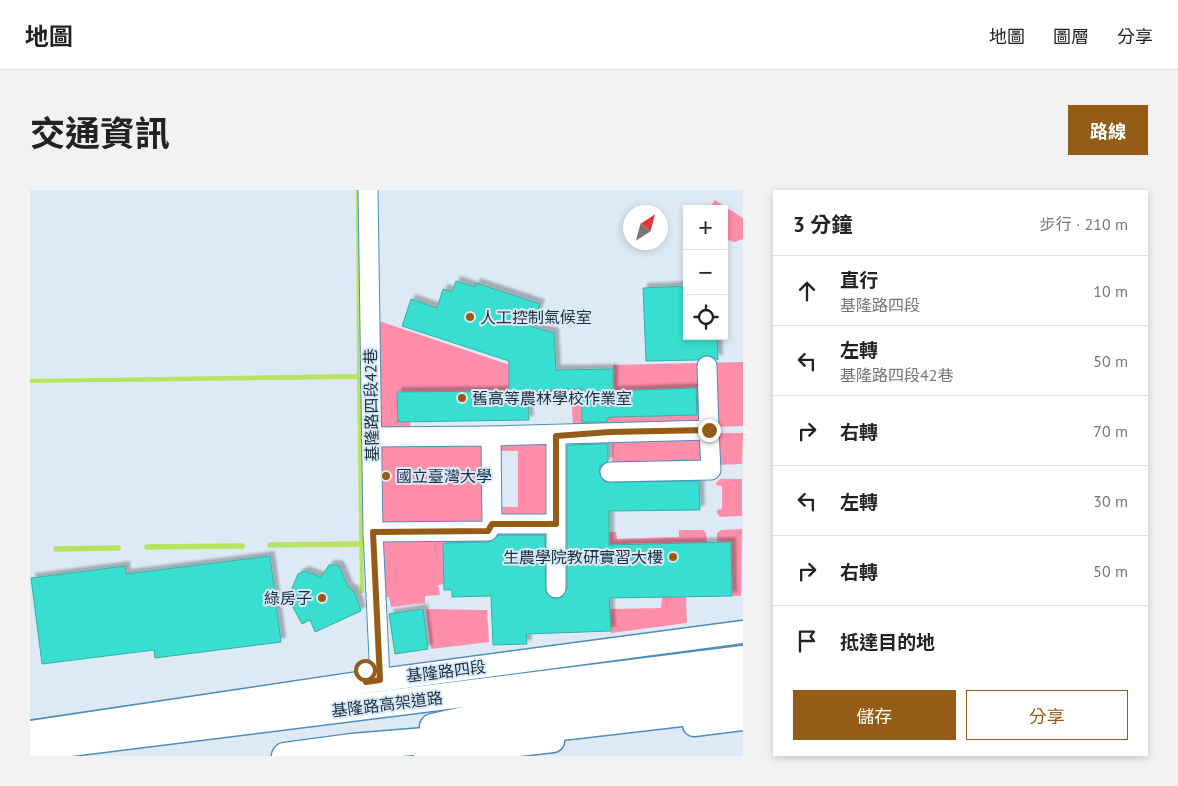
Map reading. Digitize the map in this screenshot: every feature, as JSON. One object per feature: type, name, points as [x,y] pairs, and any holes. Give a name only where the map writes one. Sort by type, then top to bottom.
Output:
[{"type":"highway","name":"基隆路高架道路","points":[[30,748],[743,659]]},
{"type":"highway","points":[[352,747],[489,714],[635,693],[743,681]]},
{"type":"highway","points":[[285,756],[352,747],[474,737],[743,706]]},
{"type":"main road","name":"基隆路四段","points":[[30,732],[370,676],[743,632]]},
{"type":"main road","points":[[425,756],[743,719]]},
{"type":"lane","name":"基隆路四段42巷","points":[[368,190],[373,532],[370,676]]},
{"type":"lane","points":[[610,472],[711,470],[707,366]]},
{"type":"lane","points":[[371,437],[556,436],[610,432],[709,430]]},
{"type":"lane","points":[[373,532],[488,531],[492,524],[491,436]]},
{"type":"lane","points":[[556,436],[556,588]]},
{"type":"lane","points":[[492,524],[555,524]]},
{"type":"shaded area","points":[[356,190],[359,190],[364,593],[360,593],[357,379],[30,383],[30,379],[357,374]]},
{"type":"shaded area","points":[[715,200],[723,205],[711,205]]},
{"type":"shaded area","points":[[728,208],[743,218],[743,239],[735,242],[728,240]]},
{"type":"shaded area","points":[[379,322],[519,368],[509,391],[398,392],[398,422],[410,422],[411,432],[382,428],[379,424]]},
{"type":"shaded area","points":[[743,362],[743,426],[573,428],[571,389],[605,389],[606,418],[614,417],[613,365]]},
{"type":"shaded area","points":[[565,379],[565,404],[547,404],[546,390]]},
{"type":"shaded area","points":[[718,433],[743,433],[742,464],[719,465]]},
{"type":"shaded area","points":[[705,435],[706,466],[612,467],[612,436]]},
{"type":"shaded area","points":[[544,441],[547,445],[548,512],[546,515],[505,518],[500,515],[501,507],[518,507],[518,451],[499,451],[499,444]]},
{"type":"shaded area","points":[[480,445],[482,448],[485,510],[480,522],[390,529],[377,521],[378,446]]},
{"type":"shaded area","points":[[720,479],[742,479],[742,516],[720,517],[717,513],[717,510],[722,509],[722,486],[716,485]]},
{"type":"shaded area","points":[[742,529],[741,596],[732,596],[717,543],[717,533],[721,530]]},
{"type":"shaded area","points":[[679,530],[703,530],[706,533],[707,543],[614,544],[615,580],[613,545],[607,545],[607,535],[610,532],[616,532],[617,539],[679,537]]},
{"type":"shaded area","points":[[390,537],[443,537],[444,584],[438,585],[440,595],[425,596],[425,603],[391,607],[389,597],[379,598],[378,547]]},
{"type":"shaded area","points":[[662,597],[686,597],[687,623],[611,633],[608,611],[610,609],[661,608]]},
{"type":"shaded area","points":[[426,609],[487,610],[489,642],[431,649]]},
{"type":"building","points":[[456,281],[475,287],[476,283],[540,304],[532,327],[554,333],[556,370],[613,369],[613,391],[696,388],[697,415],[614,417],[607,418],[607,422],[582,422],[582,389],[546,390],[547,404],[528,404],[529,420],[398,422],[397,392],[509,391],[509,361],[402,326],[411,299],[437,308],[443,289],[452,292]]},
{"type":"building","points":[[683,286],[683,340],[717,340],[718,360],[707,355],[697,360],[646,361],[643,288]]},
{"type":"building","points":[[608,444],[608,461],[600,466],[599,472],[604,482],[699,481],[700,510],[609,511],[609,545],[731,542],[732,596],[609,598],[611,631],[526,634],[527,644],[493,645],[491,596],[452,597],[452,590],[444,590],[443,543],[489,542],[499,535],[545,535],[546,593],[556,599],[562,597],[567,588],[567,445]]},
{"type":"building","points":[[270,556],[281,642],[155,658],[154,650],[42,664],[31,578],[125,566],[126,574]]},
{"type":"building","name":"綠房子","points":[[329,565],[338,565],[348,587],[354,591],[361,611],[315,632],[310,620],[302,624],[288,598],[298,574],[305,571],[321,577]]},
{"type":"building","points":[[423,609],[428,649],[395,654],[389,614]]},
{"type":"waterway","points":[[270,545],[362,544]]},
{"type":"waterway","points":[[147,547],[242,546]]},
{"type":"waterway","points":[[56,549],[118,548]]},
{"type":"place","name":"人工控制氣候室","points":[[470,317]]},
{"type":"place","name":"舊高等農林學校作業室","points":[[462,398]]},
{"type":"place","name":"國立臺灣大學","points":[[386,476]]},
{"type":"place","name":"生農學院教研實習大樓","points":[[673,557]]},
{"type":"place","name":"綠房子","points":[[322,598]]},
{"type":"route","points":[[365,670],[366,682],[380,680],[373,532],[488,531],[492,524],[556,524],[556,436],[569,433],[709,430]]}]
